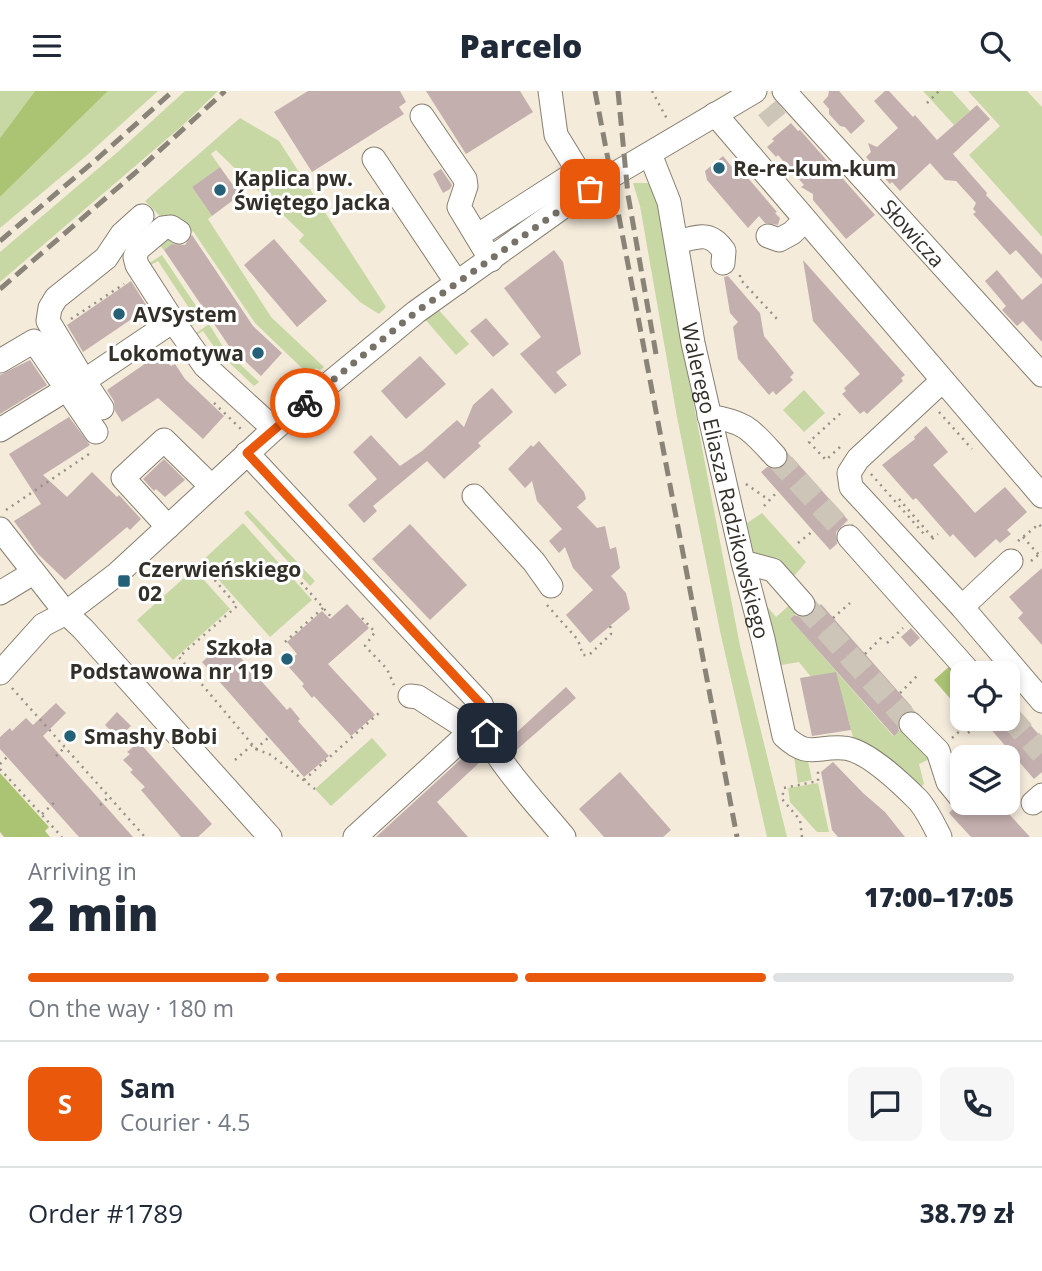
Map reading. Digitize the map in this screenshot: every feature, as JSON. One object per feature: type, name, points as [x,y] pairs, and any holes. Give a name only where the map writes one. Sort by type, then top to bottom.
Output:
[{"type":"street","points":[[550,91],[556,135],[584,180]]},
{"type":"street","points":[[477,236],[584,180],[650,154],[718,104],[755,91]]},
{"type":"street","name":"Słowicza","points":[[784,91],[1042,375]]},
{"type":"street","points":[[718,104],[805,220],[1042,496]]},
{"type":"street","points":[[422,115],[465,179],[466,186],[459,207],[491,260]]},
{"type":"street","name":"Walerego Eliasza Radzikowskiego","points":[[650,154],[669,202],[693,343],[763,639],[783,736],[794,746],[812,751],[843,748],[854,750],[879,765],[919,801],[940,837]]},
{"type":"street","points":[[374,159],[457,283]]},
{"type":"street","points":[[6,681],[43,625],[66,613],[117,574],[274,429],[405,320],[491,260],[584,180]]},
{"type":"street","points":[[94,442],[76,385],[48,315],[52,303],[106,258],[122,234],[142,216]]},
{"type":"street","points":[[768,236],[779,240],[792,233],[805,220]]},
{"type":"street","points":[[179,232],[171,227],[163,228],[140,247],[135,261],[205,366],[274,429]]},
{"type":"street","points":[[677,242],[708,236],[717,241],[724,251],[723,263]]},
{"type":"street","points":[[0,429],[76,385],[173,321]]},
{"type":"street","points":[[0,361],[34,341],[102,408]]},
{"type":"street","points":[[943,381],[858,459],[849,473],[851,487],[1039,690]]},
{"type":"street","points":[[709,416],[733,420],[748,427],[775,456]]},
{"type":"street","points":[[168,527],[123,478],[164,440],[211,486]]},
{"type":"street","points":[[247,453],[481,704],[487,723],[355,837]]},
{"type":"street","points":[[474,496],[534,562],[549,595]]},
{"type":"street","points":[[0,529],[66,613],[270,837]]},
{"type":"street","points":[[849,537],[959,661]]},
{"type":"street","points":[[743,562],[773,570],[803,604]]},
{"type":"street","points":[[962,607],[1011,562]]},
{"type":"street","points":[[0,593],[33,573]]},
{"type":"street","points":[[402,692],[418,697],[479,732],[564,837]]},
{"type":"street","points":[[911,724],[938,751],[950,784]]},
{"type":"path","points":[[652,91],[666,116]]},
{"type":"path","points":[[927,103],[939,91]]},
{"type":"path","points":[[53,331],[141,272]]},
{"type":"path","points":[[843,411],[809,442],[826,460],[843,445]]},
{"type":"path","points":[[938,411],[972,449]]},
{"type":"path","points":[[0,514],[77,462],[94,442]]},
{"type":"path","points":[[74,456],[77,462]]},
{"type":"path","points":[[870,473],[899,499],[922,529],[933,538],[938,534]]},
{"type":"path","points":[[764,506],[778,491]]},
{"type":"path","points":[[798,543],[813,531]]},
{"type":"path","points":[[1023,537],[1039,555]]},
{"type":"path","points":[[174,661],[239,605],[201,564]]},
{"type":"path","points":[[292,572],[332,618]]},
{"type":"path","points":[[549,595],[578,640],[583,655],[589,655],[611,634],[610,624]]},
{"type":"path","points":[[833,618],[850,603]]},
{"type":"path","points":[[285,642],[323,607]]},
{"type":"path","points":[[362,618],[375,632],[365,646],[387,669],[402,692]]},
{"type":"path","points":[[865,654],[882,637]]},
{"type":"path","points":[[179,657],[256,749],[271,755],[315,789]]},
{"type":"path","points":[[900,693],[917,676]]},
{"type":"path","points":[[6,681],[145,837]]},
{"type":"path","points":[[304,780],[379,713]]},
{"type":"path","points":[[256,749],[268,737]]},
{"type":"path","points":[[235,760],[252,745]]},
{"type":"path","points":[[56,756],[65,747]]},
{"type":"path","points":[[10,754],[0,767],[62,837]]},
{"type":"path","points":[[802,837],[800,820],[782,799],[784,787],[818,781],[818,767]]},
{"type":"path","points":[[100,805],[109,797]]},
{"type":"path","points":[[42,814],[54,803]]},
{"type":"green space","points":[[0,91],[35,91],[0,138]]},
{"type":"green space","points":[[35,91],[108,91],[0,197],[0,138]]},
{"type":"green space","points":[[108,91],[158,91],[0,228],[0,197]]},
{"type":"green space","points":[[185,91],[218,91],[183,125],[0,282],[0,252]]},
{"type":"green space","points":[[923,91],[952,91],[970,111],[954,125]]},
{"type":"green space","points":[[968,91],[1027,91],[1042,107],[1042,237],[969,155],[1000,126]]},
{"type":"green space","points":[[240,118],[279,141],[386,307],[379,314],[360,302],[299,241],[304,235],[216,150],[211,154],[220,167],[192,187],[212,216],[208,219],[271,317],[324,367],[320,370],[316,368],[274,407],[272,405],[288,389],[278,380],[281,377],[291,386],[306,372],[255,323],[193,231],[164,250],[160,246],[143,258],[160,219],[145,201]]},
{"type":"green space","points":[[633,183],[648,183],[656,191],[740,646],[787,837],[767,837],[720,631],[677,417],[640,206]]},
{"type":"green space","points":[[162,255],[204,318],[188,329],[197,320],[158,261],[147,267],[146,265]]},
{"type":"green space","points":[[437,308],[469,344],[456,355],[424,318]]},
{"type":"green space","points":[[209,324],[225,350],[259,382],[254,386],[217,351],[203,331],[192,336]]},
{"type":"green space","points":[[804,390],[825,413],[804,432],[783,410]]},
{"type":"green space","points":[[248,510],[315,581],[310,586],[244,513]]},
{"type":"green space","points":[[762,513],[806,562],[794,576],[778,558],[754,554],[747,523]]},
{"type":"green space","points":[[243,523],[312,600],[270,637],[202,561]]},
{"type":"green space","points":[[194,569],[230,609],[173,660],[137,620]]},
{"type":"green space","points":[[794,601],[801,608],[790,619],[893,736],[905,726],[932,758],[919,764],[924,784],[918,790],[854,741],[848,719],[844,718],[799,662],[781,665],[766,605],[776,617]]},
{"type":"green space","points":[[950,666],[950,698],[934,680]]},
{"type":"green space","points":[[372,738],[387,755],[331,806],[315,789]]},
{"type":"green space","points":[[794,757],[808,761],[812,780],[798,783]]},
{"type":"green space","points":[[0,773],[49,827],[45,831],[50,837],[4,837],[0,832]]},
{"type":"green space","points":[[818,783],[829,832],[817,832],[790,802],[788,788]]},
{"type":"building","points":[[308,91],[400,91],[406,102],[399,107],[404,114],[312,172],[274,112]]},
{"type":"building","points":[[426,91],[520,91],[533,112],[466,154]]},
{"type":"building","points":[[829,91],[839,91],[865,121],[851,134],[829,114],[829,109],[823,102]]},
{"type":"building","points":[[885,91],[889,91],[913,117],[915,115],[937,140],[977,105],[990,119],[953,154],[986,195],[1042,255],[1042,279],[1016,250],[1010,255],[973,214],[976,212],[973,209],[976,203],[956,181],[945,180],[930,163],[900,191],[892,182],[890,184],[866,157],[871,152],[868,143],[877,147],[898,128],[874,101]]},
{"type":"building","points":[[791,123],[875,215],[846,239],[813,200],[813,194],[801,187],[804,185],[778,155],[776,157],[767,147],[774,141],[772,139]]},
{"type":"building","points":[[723,156],[737,173],[741,170],[777,212],[775,213],[780,218],[778,225],[765,223],[759,216],[748,228],[707,180],[705,171]]},
{"type":"building","points":[[220,167],[240,195],[212,216],[192,187]]},
{"type":"building","points":[[441,169],[452,185],[443,193],[433,174]]},
{"type":"building","points":[[192,235],[253,326],[282,353],[261,376],[229,346],[164,250],[172,244],[185,245]]},
{"type":"building","points":[[274,239],[327,301],[297,327],[244,265]]},
{"type":"building","points":[[554,250],[563,262],[581,354],[556,372],[567,385],[555,394],[520,354],[541,337],[504,288]]},
{"type":"building","points":[[803,260],[905,375],[901,378],[903,381],[867,414],[864,411],[860,414],[842,394],[846,391],[844,388],[860,374],[813,321]]},
{"type":"building","points":[[997,270],[1022,300],[1042,283],[1042,342],[1023,321],[1017,326],[1002,310],[1006,306],[985,281]]},
{"type":"building","points":[[728,276],[760,313],[764,336],[794,373],[790,377],[793,380],[776,395],[773,391],[769,395],[738,359],[733,327],[738,322],[730,313],[724,277]]},
{"type":"building","points":[[131,281],[148,308],[83,352],[67,325]]},
{"type":"building","points":[[486,318],[509,344],[493,357],[470,331]]},
{"type":"building","points":[[157,353],[171,366],[175,364],[185,379],[224,416],[203,439],[158,398],[122,422],[115,411],[114,401],[107,390]]},
{"type":"building","points":[[420,356],[446,384],[406,419],[381,391]]},
{"type":"building","points":[[30,360],[47,385],[0,414],[0,375]]},
{"type":"building","points":[[492,388],[513,412],[478,443],[481,446],[444,479],[427,461],[373,506],[377,511],[364,523],[348,505],[377,479],[353,452],[371,435],[400,466],[422,451],[457,420],[464,427],[473,405]]},
{"type":"building","points":[[69,417],[90,445],[43,475],[67,497],[92,472],[141,519],[130,530],[127,527],[65,580],[38,554],[14,521],[41,504],[9,454]]},
{"type":"building","points":[[926,426],[948,452],[933,465],[975,513],[1005,487],[1027,512],[1007,530],[1011,534],[1000,543],[996,539],[975,558],[953,534],[950,537],[916,498],[913,500],[882,465],[915,439]]},
{"type":"building","points":[[539,441],[584,492],[586,499],[577,507],[597,528],[605,526],[610,549],[616,547],[620,568],[611,576],[626,593],[630,609],[590,643],[566,615],[593,590],[573,568],[565,547],[559,553],[549,541],[562,529],[537,501],[532,481],[525,488],[508,469],[531,445],[533,447]]},
{"type":"building","points":[[789,457],[792,457],[848,520],[836,532],[837,544],[830,550],[761,472],[767,467],[779,469],[785,466]]},
{"type":"building","points":[[164,459],[185,480],[165,497],[156,489],[154,491],[143,479]]},
{"type":"building","points":[[410,524],[467,585],[430,620],[372,559]]},
{"type":"building","points":[[1042,568],[1042,645],[1018,618],[1023,613],[1009,597]]},
{"type":"building","points":[[347,604],[369,628],[328,664],[375,715],[351,736],[314,696],[312,698],[302,686],[304,684],[286,664],[297,654],[287,642],[322,611],[330,619]]},
{"type":"building","points":[[817,604],[821,604],[912,707],[897,721],[899,731],[894,736],[790,619],[794,615],[805,618],[812,615]]},
{"type":"building","points":[[911,628],[920,638],[910,647],[901,637]]},
{"type":"building","points":[[226,641],[287,710],[290,707],[300,719],[298,721],[329,756],[304,777],[202,662]]},
{"type":"building","points":[[836,672],[851,730],[812,736],[800,678]]},
{"type":"building","points":[[566,687],[576,698],[513,753],[506,742]]},
{"type":"building","points":[[56,703],[66,713],[43,736],[133,837],[79,837],[0,749],[0,737],[10,728],[12,731],[26,718],[33,725]]},
{"type":"building","points":[[117,712],[131,726],[118,738],[105,725]]},
{"type":"building","points":[[1020,713],[1042,738],[1042,772],[1034,779],[1020,763],[1020,745],[1005,745],[992,731],[1020,731]]},
{"type":"building","points":[[139,742],[212,824],[198,837],[181,837],[141,790],[145,787],[130,772],[133,770],[123,760],[130,754],[127,752]]},
{"type":"building","points":[[471,750],[481,761],[437,802],[468,837],[376,837]]},
{"type":"building","points":[[833,762],[885,812],[905,837],[838,837],[832,830],[821,772]]},
{"type":"building","points":[[620,772],[671,830],[663,837],[604,837],[579,809]]},
{"type":"building","points":[[951,815],[1010,815],[1030,837],[971,837]]},
{"type":"tunnel","points":[[767,108],[777,120]]},
{"type":"tunnel","points":[[775,456],[849,537]]},
{"type":"tunnel","points":[[803,604],[911,724]]},
{"type":"tunnel","points":[[1020,728],[1042,753]]},
{"type":"railway","points":[[0,241],[173,91]]},
{"type":"railway","points":[[0,289],[135,173],[225,91]]},
{"type":"railway","points":[[595,91],[737,837]]},
{"type":"railway","points":[[618,91],[628,195],[656,354]]},
{"type":"way so far","points":[[305,403],[416,312],[590,189]]},
{"type":"place","name":"Re-re-kum-kum","points":[[719,168]]},
{"type":"place","name":"Kaplica pw. Świętego Jacka","points":[[220,190]]},
{"type":"place","name":"AVSystem","points":[[119,314]]},
{"type":"place","name":"Lokomotywa","points":[[258,353]]},
{"type":"place","name":"Czerwieńskiego 02","points":[[124,581]]},
{"type":"place","name":"Szkoła Podstawowa nr 119","points":[[287,659]]},
{"type":"place","name":"Smashy Bobi","points":[[70,736]]},
{"type":"route","points":[[305,403],[247,453],[481,704],[487,733]]}]
